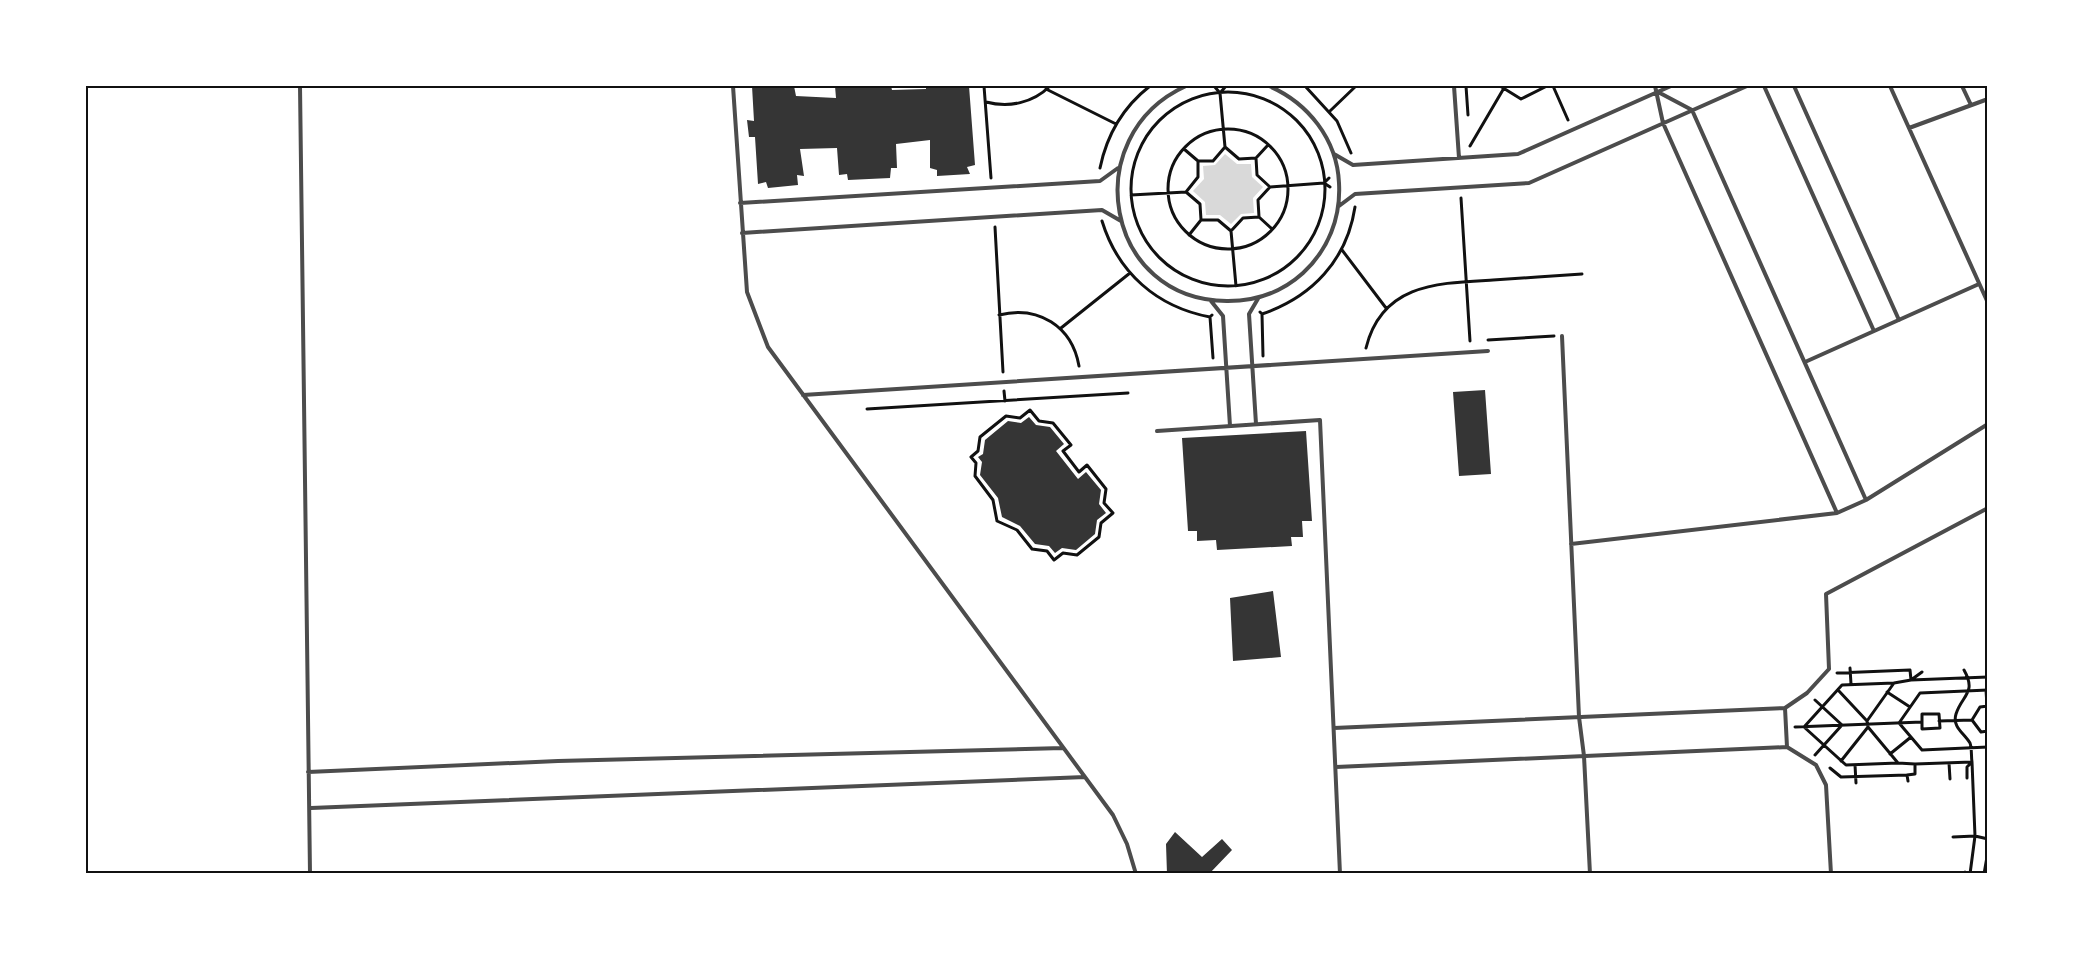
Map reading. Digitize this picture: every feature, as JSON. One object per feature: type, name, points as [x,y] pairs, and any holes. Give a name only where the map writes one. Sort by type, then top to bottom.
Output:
[{"type":"lane","points":[[300,86],[308,772],[311,807],[310,873]]},
{"type":"lane","points":[[733,86],[747,292],[768,347],[1113,815],[1127,844],[1136,873]]},
{"type":"lane","points":[[1186,86],[1164,98],[1142,118],[1126,144],[1118,168],[1116,184],[1118,207],[1121,221],[1135,252],[1150,270],[1178,290],[1211,300],[1223,301],[1249,300],[1290,283],[1316,259],[1333,229],[1338,207],[1340,194],[1338,170],[1324,132],[1309,113],[1291,97],[1269,86]]},
{"type":"lane","points":[[1454,86],[1458,158]]},
{"type":"lane","points":[[1655,86],[1663,123],[1837,513]]},
{"type":"lane","points":[[1334,154],[1353,165],[1518,154],[1671,86]]},
{"type":"lane","points":[[1338,207],[1355,195],[1529,183],[1747,86]]},
{"type":"lane","points":[[1764,86],[1874,331]]},
{"type":"lane","points":[[1794,86],[1899,320]]},
{"type":"lane","points":[[1890,86],[1988,303]]},
{"type":"lane","points":[[1962,86],[1971,105]]},
{"type":"lane","points":[[1658,92],[1692,110],[1866,500]]},
{"type":"lane","points":[[1909,128],[1988,99]]},
{"type":"lane","points":[[740,204],[1100,181],[1118,168]]},
{"type":"lane","points":[[742,233],[1102,210],[1121,221]]},
{"type":"lane","points":[[1805,362],[1979,284]]},
{"type":"lane","points":[[1256,424],[1249,314],[1259,297]]},
{"type":"lane","points":[[1211,300],[1223,316],[1230,426]]},
{"type":"lane","points":[[1562,336],[1579,717],[1584,756],[1590,873]]},
{"type":"lane","points":[[802,395],[1488,351]]},
{"type":"lane","points":[[1157,431],[1320,420],[1340,873]]},
{"type":"lane","points":[[1571,544],[1837,513],[1866,500],[1988,424]]},
{"type":"lane","points":[[1334,728],[1785,708],[1807,693],[1830,669],[1826,594],[1988,508]]},
{"type":"lane","points":[[1785,708],[1787,747]]},
{"type":"lane","points":[[1336,767],[1787,747],[1810,761],[1822,774],[1826,785],[1831,873]]},
{"type":"lane","points":[[308,772],[558,761],[1064,748]]},
{"type":"lane","points":[[311,807],[1085,777]]},
{"type":"path","points":[[984,86],[991,178]]},
{"type":"path","points":[[986,102],[1018,104],[1050,86]]},
{"type":"path","points":[[1107,176],[1100,171],[1101,165],[1116,124],[1130,103],[1150,86]]},
{"type":"path","points":[[1214,86],[1220,93],[1225,147],[1239,159],[1256,158],[1268,145]]},
{"type":"path","points":[[1220,93],[1226,86]]},
{"type":"path","points":[[1305,86],[1330,111],[1343,132],[1352,155],[1346,161]]},
{"type":"path","points":[[1330,111],[1356,86]]},
{"type":"path","points":[[1466,86],[1468,116]]},
{"type":"path","points":[[1470,147],[1502,87],[1521,99],[1547,86]]},
{"type":"path","points":[[1553,86],[1568,120]]},
{"type":"path","points":[[1046,89],[1116,124]]},
{"type":"path","points":[[1220,93],[1261,99],[1291,116],[1313,143],[1324,183],[1318,224],[1301,253],[1275,274],[1236,286],[1194,281],[1164,262],[1136,222],[1131,195],[1137,154],[1159,120],[1194,98],[1220,93]]},
{"type":"path","points":[[1558,124],[1579,115]]},
{"type":"path","points":[[1223,130],[1247,133],[1268,145],[1281,164],[1287,185],[1284,209],[1272,229],[1255,243],[1233,249],[1209,246],[1189,234],[1174,216],[1168,193],[1171,169],[1184,149],[1202,135],[1223,130]]},
{"type":"path","points":[[1469,137],[1470,147]]},
{"type":"path","points":[[1184,149],[1198,161],[1213,161],[1225,147]]},
{"type":"path","points":[[1470,147],[1480,147]]},
{"type":"path","points":[[1256,158],[1257,175],[1270,186],[1324,183],[1340,194]]},
{"type":"path","points":[[1186,192],[1198,177],[1198,161]]},
{"type":"path","points":[[1324,183],[1338,170]]},
{"type":"path","points":[[1116,184],[1131,195],[1186,192],[1200,204],[1201,220],[1189,234]]},
{"type":"path","points":[[1270,186],[1258,200],[1259,217],[1272,229]]},
{"type":"path","points":[[1118,207],[1131,195]]},
{"type":"path","points":[[1461,198],[1470,341]]},
{"type":"path","points":[[1254,305],[1263,314],[1298,298],[1318,281],[1342,250],[1351,228],[1356,204],[1348,199]]},
{"type":"path","points":[[1092,221],[1102,221],[1109,214]]},
{"type":"path","points":[[1249,300],[1236,286],[1232,231],[1243,218],[1259,217]]},
{"type":"path","points":[[1201,220],[1218,220],[1232,231]]},
{"type":"path","points":[[1102,221],[1110,243],[1130,273],[1149,291],[1184,310],[1210,317],[1217,308]]},
{"type":"path","points":[[1005,226],[994,227],[1005,401]]},
{"type":"path","points":[[1342,250],[1386,309]]},
{"type":"path","points":[[1061,328],[1130,273]]},
{"type":"path","points":[[1366,348],[1371,331],[1386,309],[1416,290],[1466,282],[1581,274]]},
{"type":"path","points":[[1223,301],[1236,286]]},
{"type":"path","points":[[999,315],[1016,312],[1032,313],[1047,318],[1061,328],[1075,350],[1079,366]]},
{"type":"path","points":[[867,409],[1128,393]]},
{"type":"path","points":[[1030,410],[1039,421],[1053,423],[1071,445],[1063,451],[1079,472],[1087,465],[1106,489],[1104,503],[1113,513],[1101,523],[1099,537],[1077,555],[1064,553],[1054,560],[1047,550],[1032,549],[1017,530],[997,521],[993,500],[975,476],[976,463],[971,456],[978,451],[980,437],[1006,416],[1020,418],[1030,410]]},
{"type":"path","points":[[1850,668],[1851,685]]},
{"type":"path","points":[[1836,673],[1910,670],[1911,680]]},
{"type":"path","points":[[1964,670],[1968,678],[1969,695],[1956,714],[1956,726],[1971,748],[1975,836],[1967,873]]},
{"type":"path","points":[[1911,680],[1922,672]]},
{"type":"path","points":[[1804,727],[1842,685],[1988,677]]},
{"type":"path","points":[[1841,761],[1894,682]]},
{"type":"path","points":[[1838,690],[1898,763]]},
{"type":"path","points":[[1899,723],[1920,693],[1987,690],[1987,706],[1980,707],[1972,720]]},
{"type":"path","points":[[1887,692],[1910,707]]},
{"type":"path","points":[[1807,705],[1813,698],[1842,725]]},
{"type":"path","points":[[1922,714],[1939,714],[1940,728],[1922,729],[1922,722],[1922,714]]},
{"type":"path","points":[[1794,719],[1795,736]]},
{"type":"path","points":[[1940,721],[1972,720]]},
{"type":"path","points":[[1972,720],[1981,732],[1988,731]]},
{"type":"path","points":[[1795,727],[1922,722]]},
{"type":"path","points":[[1899,723],[1922,750],[1988,747]]},
{"type":"path","points":[[1810,761],[1842,725]]},
{"type":"path","points":[[1804,727],[1846,765],[1972,762]]},
{"type":"path","points":[[1890,754],[1911,737]]},
{"type":"path","points":[[1809,748],[1841,777],[1915,774],[1915,764]]},
{"type":"path","points":[[1968,778],[1967,767],[1972,762]]},
{"type":"path","points":[[1949,763],[1950,779]]},
{"type":"path","points":[[1855,765],[1856,783]]},
{"type":"path","points":[[1907,775],[1908,781]]},
{"type":"path","points":[[1953,837],[1975,836],[1988,839]]},
{"type":"path","points":[[1984,873],[1988,851]]},
{"type":"shaded area","points":[[1225,154],[1237,164],[1251,164],[1252,177],[1263,187],[1253,198],[1254,213],[1241,214],[1231,224],[1220,215],[1206,215],[1205,202],[1193,191],[1204,179],[1203,166],[1215,165]]},
{"type":"building","points":[[752,86],[794,86],[796,96],[836,98],[835,86],[891,86],[892,90],[926,89],[926,86],[969,86],[975,165],[967,167],[970,174],[937,176],[937,170],[930,168],[930,140],[896,144],[897,168],[891,168],[890,178],[848,180],[847,174],[839,175],[837,148],[800,149],[804,176],[797,175],[798,185],[768,188],[766,182],[758,184],[755,137],[749,137],[747,120],[754,121]]},
{"type":"building","points":[[1485,390],[1491,474],[1459,476],[1453,392]]},
{"type":"building","points":[[1029,417],[1036,425],[1050,427],[1064,444],[1056,451],[1078,479],[1086,472],[1101,490],[1099,504],[1106,513],[1097,520],[1095,534],[1076,550],[1062,548],[1055,553],[1049,546],[1035,544],[1020,526],[1002,517],[998,498],[980,475],[982,462],[978,457],[983,454],[985,440],[1008,421],[1021,423]]},
{"type":"building","points":[[1306,431],[1312,521],[1302,521],[1303,537],[1291,537],[1292,546],[1217,550],[1216,540],[1197,541],[1197,531],[1188,531],[1182,438]]},
{"type":"building","points":[[1273,591],[1281,657],[1233,661],[1230,598]]},
{"type":"building","points":[[1175,832],[1202,857],[1222,839],[1232,850],[1209,874],[1167,874],[1166,844]]}]
